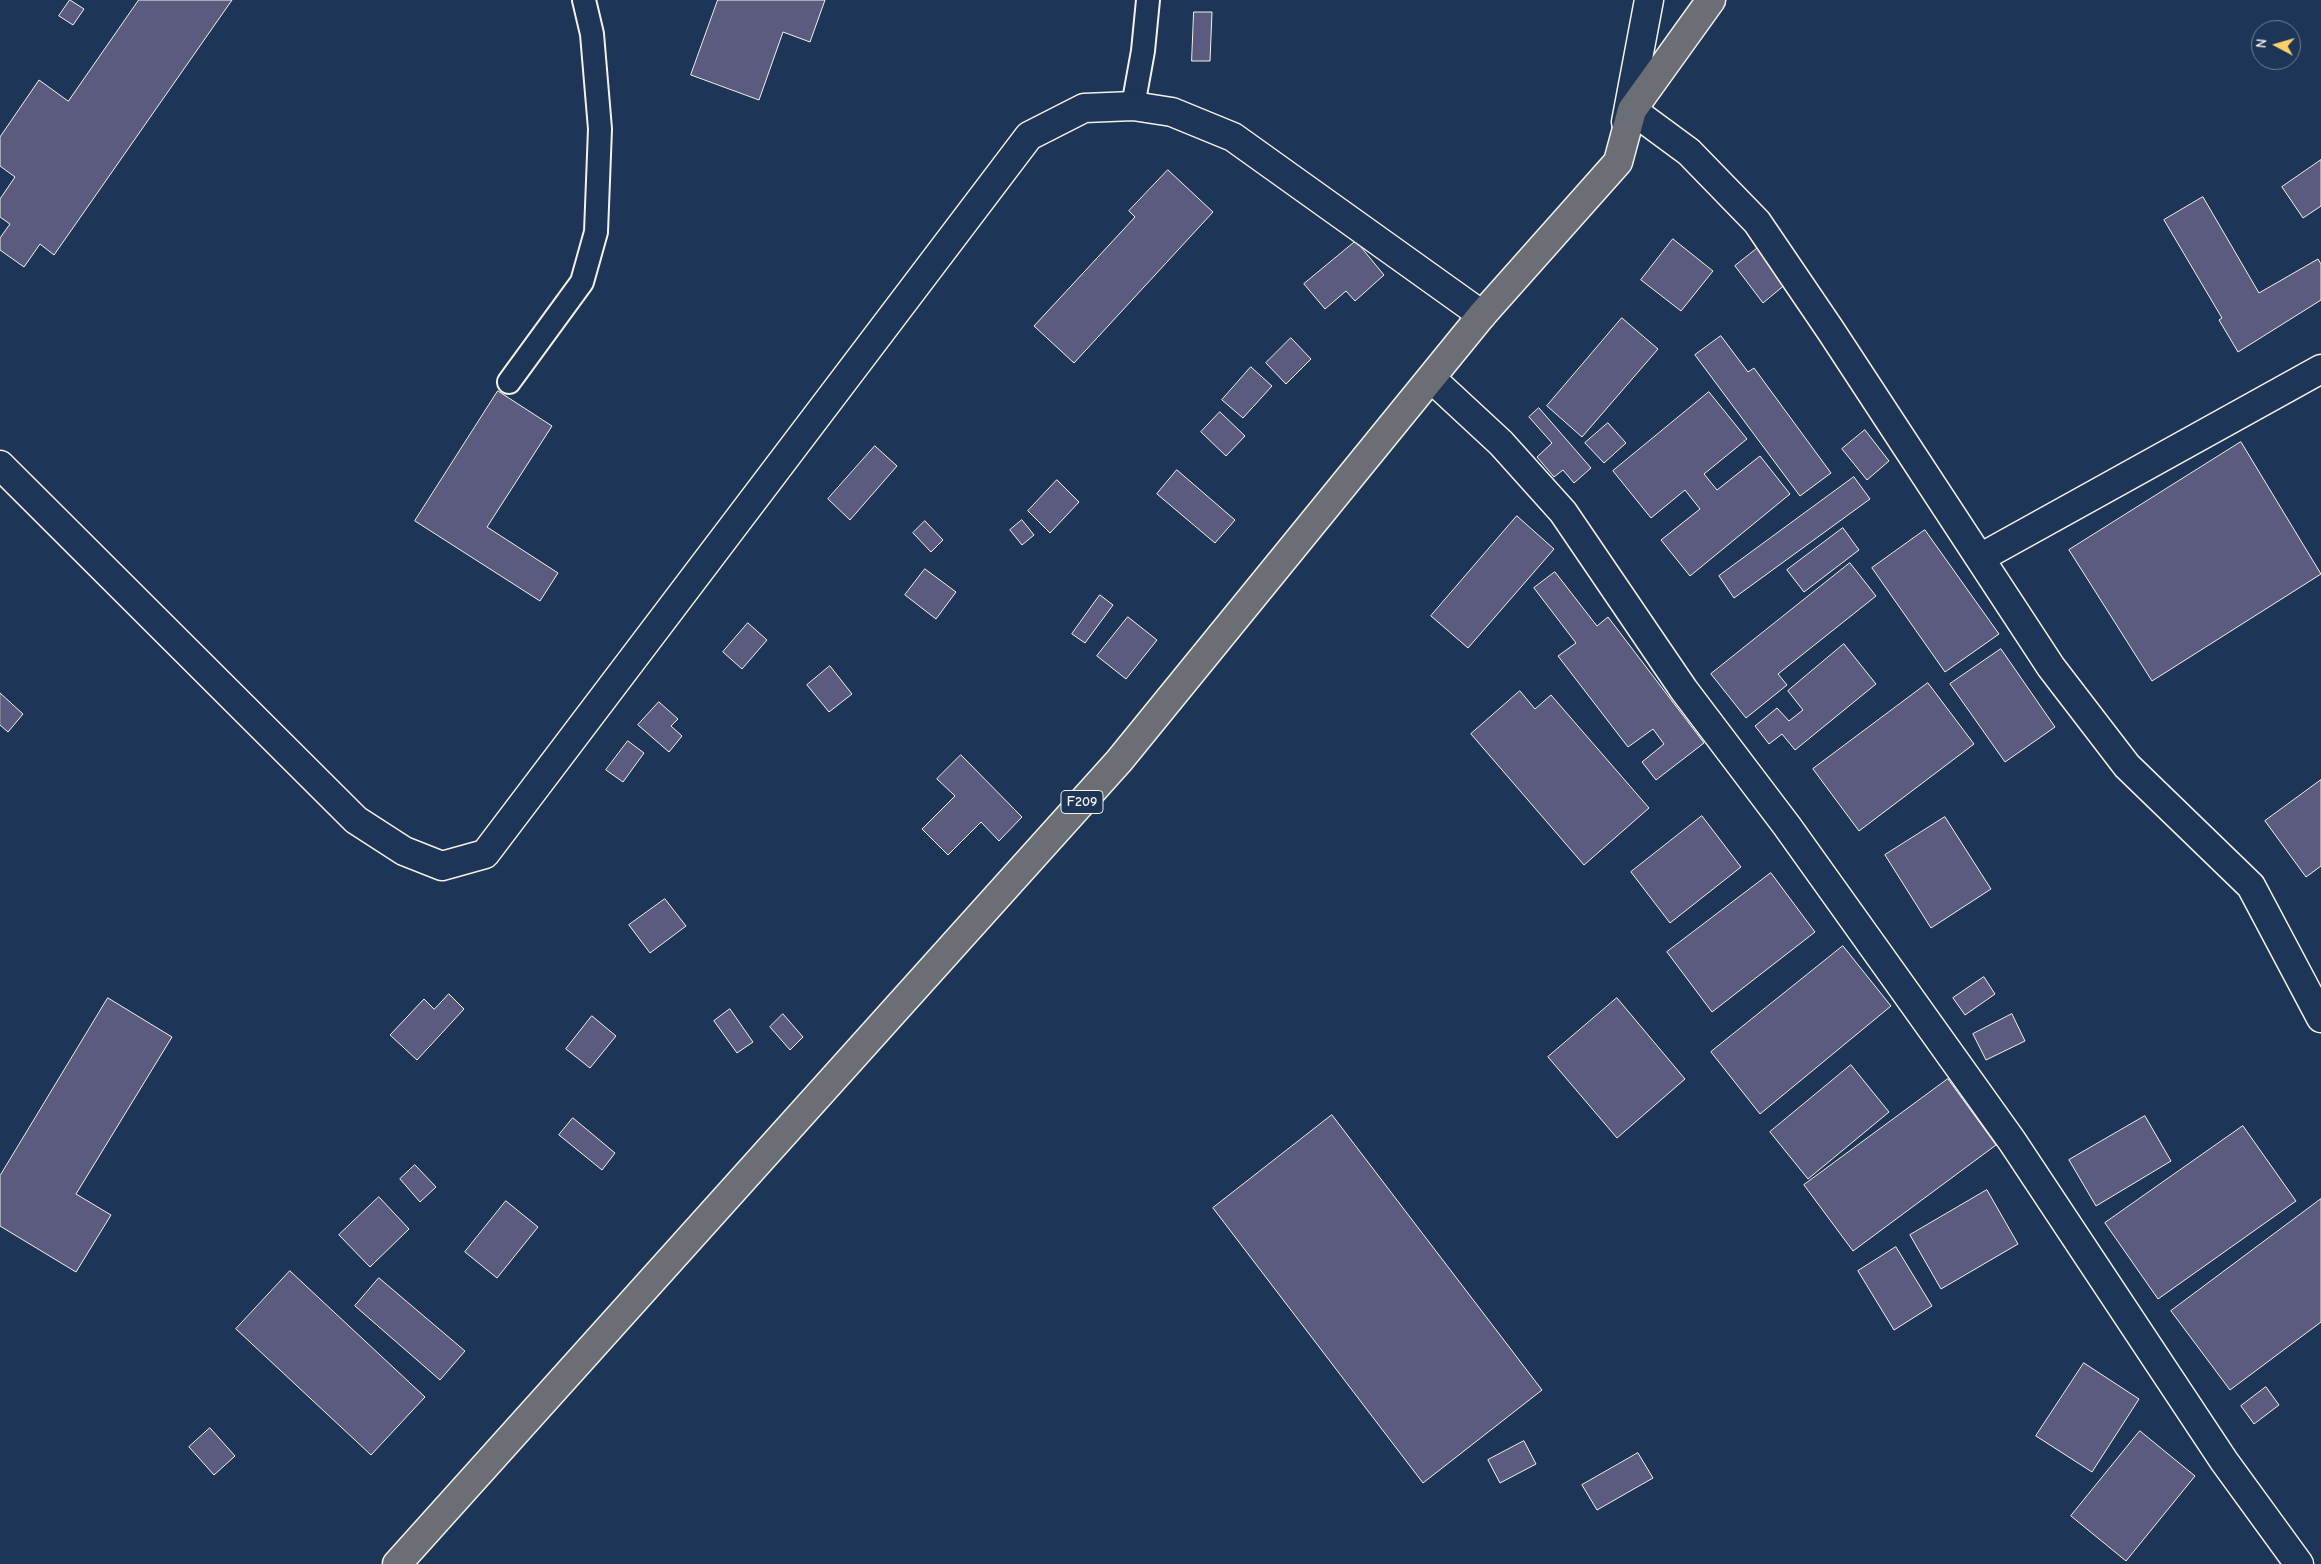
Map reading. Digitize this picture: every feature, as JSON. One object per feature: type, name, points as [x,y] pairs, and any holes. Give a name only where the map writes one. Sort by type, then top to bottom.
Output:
[{"type":"main road","name":"F209","points":[[397,1564],[1119,761],[1482,316],[1618,162],[1632,110],[1711,0]]},
{"type":"street","points":[[1618,162],[1649,0]]},
{"type":"street","points":[[0,465],[356,820],[404,851],[442,866],[485,854],[1029,136],[1084,108],[1133,106],[1172,112],[1233,137],[1482,316]]},
{"type":"street","points":[[1632,110],[1689,152],[1757,222],[2051,667],[2127,766],[2251,886],[2321,1018]]},
{"type":"street","points":[[1980,558],[2321,369]]},
{"type":"street","points":[[1432,379],[1501,443],[1562,512],[1684,690],[1787,826],[2012,1141],[2224,1461],[2299,1564]]},
{"type":"lane","points":[[509,382],[582,282],[596,232],[600,129],[592,34],[584,0]]},
{"type":"lane","points":[[1133,106],[1143,52],[1148,0]]},
{"type":"building","points":[[70,0],[84,9],[73,25],[59,16]]},
{"type":"building","points":[[139,0],[232,0],[54,255],[40,244],[24,267],[0,250],[0,238],[10,224],[0,217],[0,199],[15,177],[0,166],[0,137],[39,80],[68,101]]},
{"type":"building","points":[[718,0],[825,0],[810,42],[783,32],[759,100],[691,75]]},
{"type":"building","points":[[1194,12],[1212,12],[1210,61],[1192,61]]},
{"type":"building","points":[[2321,160],[2321,206],[2303,218],[2282,187]]},
{"type":"building","points":[[1168,170],[1213,212],[1074,363],[1034,326],[1135,217],[1129,211]]},
{"type":"building","points":[[2203,197],[2259,293],[2318,259],[2321,264],[2321,300],[2238,352],[2219,320],[2222,318],[2164,220]]},
{"type":"building","points":[[1673,239],[1713,271],[1681,311],[1641,280]]},
{"type":"building","points":[[1356,241],[1384,275],[1355,301],[1346,291],[1325,309],[1304,284]]},
{"type":"building","points":[[1759,247],[1787,283],[1763,303],[1735,266]]},
{"type":"building","points":[[1622,318],[1658,349],[1582,437],[1547,406]]},
{"type":"building","points":[[1721,336],[1748,372],[1754,368],[1831,473],[1800,496],[1695,355]]},
{"type":"building","points":[[1291,338],[1311,359],[1286,384],[1266,363]]},
{"type":"building","points":[[1251,367],[1272,386],[1243,418],[1222,400]]},
{"type":"building","points":[[498,391],[552,426],[487,527],[558,573],[540,601],[415,521]]},
{"type":"building","points":[[1709,392],[1747,439],[1704,474],[1717,490],[1760,456],[1790,494],[1690,576],[1661,540],[1700,509],[1685,490],[1651,518],[1613,471]]},
{"type":"building","points":[[1539,408],[1591,468],[1574,483],[1563,470],[1554,477],[1537,457],[1552,443],[1529,417]]},
{"type":"building","points":[[1220,412],[1245,436],[1226,456],[1201,432]]},
{"type":"building","points":[[1608,423],[1626,443],[1604,463],[1585,443]]},
{"type":"building","points":[[1865,430],[1889,461],[1867,480],[1842,449]]},
{"type":"building","points":[[2241,442],[2321,574],[2152,681],[2069,550]]},
{"type":"building","points":[[875,446],[897,466],[850,520],[828,499]]},
{"type":"building","points":[[1177,470],[1235,520],[1215,543],[1157,494]]},
{"type":"building","points":[[1854,477],[1870,499],[1734,598],[1719,576]]},
{"type":"building","points":[[1057,480],[1079,502],[1050,533],[1028,511]]},
{"type":"building","points":[[1517,516],[1554,549],[1468,648],[1431,616]]},
{"type":"building","points":[[1022,520],[1034,535],[1022,545],[1010,530]]},
{"type":"building","points":[[925,521],[943,540],[931,552],[913,533]]},
{"type":"building","points":[[1843,528],[1859,550],[1804,592],[1787,570]]},
{"type":"building","points":[[1925,530],[1999,634],[1945,672],[1872,568]]},
{"type":"building","points":[[1850,563],[1876,596],[1778,674],[1787,685],[1746,718],[1711,674]]},
{"type":"building","points":[[925,569],[956,592],[936,619],[905,595]]},
{"type":"building","points":[[1555,572],[1597,626],[1608,617],[1704,743],[1656,780],[1642,762],[1664,744],[1653,729],[1628,747],[1558,656],[1576,643],[1534,588]]},
{"type":"building","points":[[1100,595],[1113,605],[1085,643],[1072,634]]},
{"type":"building","points":[[1128,617],[1157,640],[1126,679],[1097,656]]},
{"type":"building","points":[[748,623],[767,640],[742,669],[723,652]]},
{"type":"building","points":[[1844,644],[1876,684],[1795,750],[1782,734],[1769,744],[1755,726],[1777,708],[1789,721],[1803,710],[1788,691]]},
{"type":"building","points":[[2001,649],[2055,727],[2005,762],[1950,684]]},
{"type":"building","points":[[830,666],[852,694],[829,712],[807,685]]},
{"type":"building","points":[[1928,683],[1974,744],[1859,831],[1813,769]]},
{"type":"building","points":[[1520,691],[1535,709],[1551,695],[1649,808],[1584,865],[1471,734]]},
{"type":"building","points":[[0,693],[23,714],[8,732],[0,725]]},
{"type":"building","points":[[659,702],[678,719],[671,726],[682,736],[669,752],[638,725]]},
{"type":"building","points":[[628,741],[644,753],[623,782],[606,770]]},
{"type":"building","points":[[961,755],[1022,817],[999,841],[981,822],[948,855],[922,829],[955,796],[937,779]]},
{"type":"building","points":[[2321,780],[2321,866],[2306,877],[2265,821]]},
{"type":"building","points":[[1702,816],[1741,867],[1670,923],[1631,872]]},
{"type":"building","points":[[1945,817],[1991,889],[1931,928],[1885,855]]},
{"type":"building","points":[[1771,873],[1815,932],[1712,1012],[1667,952]]},
{"type":"building","points":[[665,899],[686,926],[650,953],[629,925]]},
{"type":"building","points":[[1843,946],[1891,1006],[1760,1114],[1711,1052]]},
{"type":"building","points":[[1984,977],[1995,994],[1965,1015],[1953,998]]},
{"type":"building","points":[[449,994],[464,1009],[417,1060],[390,1035],[424,999],[434,1009]]},
{"type":"building","points":[[108,998],[172,1037],[76,1194],[111,1215],[76,1272],[0,1226],[0,1176]]},
{"type":"building","points":[[1617,998],[1685,1079],[1617,1138],[1548,1057]]},
{"type":"building","points":[[730,1009],[753,1042],[737,1053],[714,1021]]},
{"type":"building","points":[[783,1014],[803,1037],[790,1050],[770,1027]]},
{"type":"building","points":[[2012,1014],[2025,1041],[1986,1060],[1973,1034]]},
{"type":"building","points":[[592,1016],[616,1036],[590,1068],[566,1049]]},
{"type":"building","points":[[1851,1065],[1889,1112],[1808,1179],[1770,1132]]},
{"type":"building","points":[[1948,1079],[1996,1145],[1853,1251],[1804,1185]]},
{"type":"building","points":[[1332,1115],[1542,1390],[1423,1483],[1213,1208]]},
{"type":"building","points":[[2145,1116],[2171,1161],[2096,1206],[2069,1160]]},
{"type":"building","points":[[573,1118],[615,1153],[602,1170],[559,1135]]},
{"type":"building","points":[[2243,1126],[2296,1201],[2158,1299],[2105,1223]]},
{"type":"building","points":[[415,1165],[436,1187],[420,1202],[400,1179]]},
{"type":"building","points":[[1987,1190],[2018,1244],[1941,1289],[1910,1235]]},
{"type":"building","points":[[379,1197],[409,1229],[370,1267],[339,1235]]},
{"type":"building","points":[[2321,1199],[2321,1322],[2230,1390],[2171,1311]]},
{"type":"building","points":[[506,1201],[538,1227],[497,1278],[465,1252]]},
{"type":"building","points":[[1896,1247],[1932,1306],[1894,1330],[1858,1271]]},
{"type":"building","points":[[290,1271],[425,1397],[371,1455],[236,1329]]},
{"type":"building","points":[[379,1278],[465,1351],[440,1380],[355,1306]]},
{"type":"building","points":[[2084,1363],[2139,1399],[2092,1472],[2036,1436]]},
{"type":"building","points":[[2266,1387],[2279,1405],[2254,1424],[2241,1406]]},
{"type":"building","points":[[210,1428],[235,1456],[214,1475],[189,1447]]},
{"type":"building","points":[[2140,1431],[2195,1476],[2126,1561],[2071,1516]]},
{"type":"building","points":[[1524,1441],[1536,1464],[1500,1483],[1488,1460]]},
{"type":"building","points":[[1638,1453],[1653,1478],[1597,1510],[1582,1485]]}]
